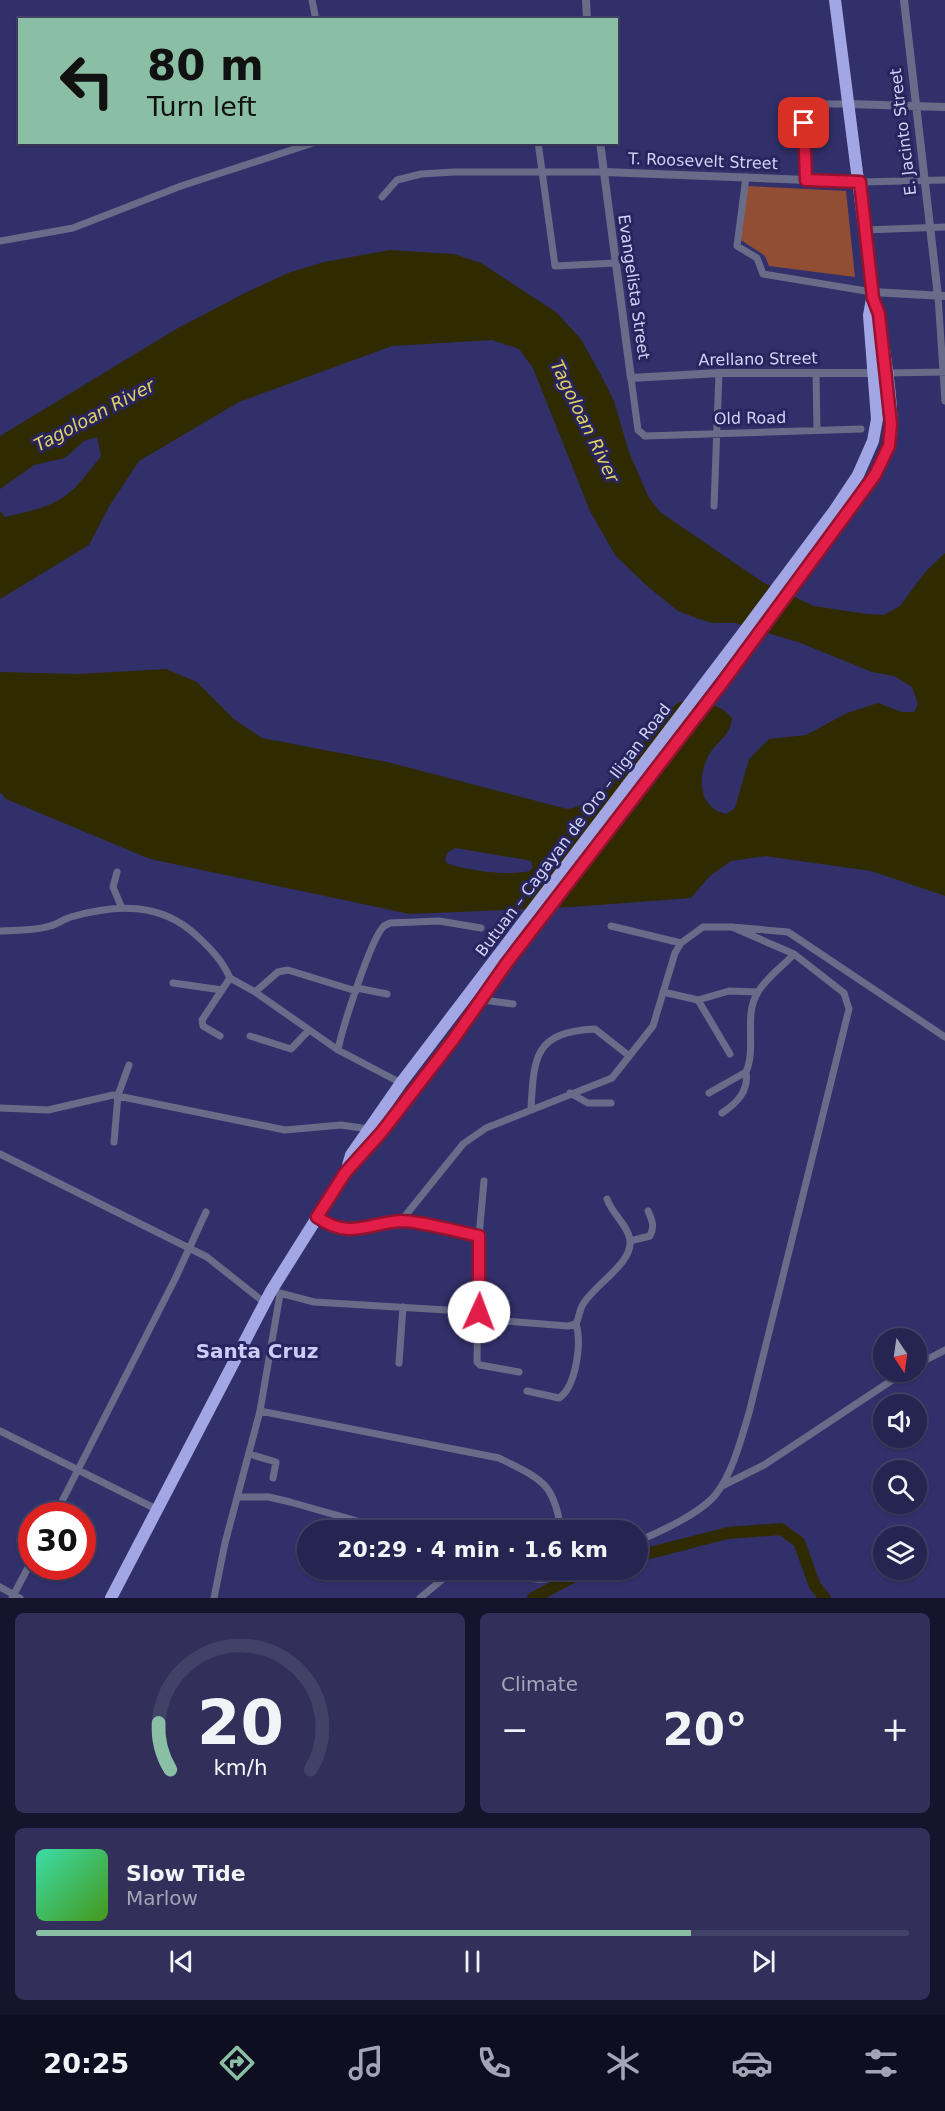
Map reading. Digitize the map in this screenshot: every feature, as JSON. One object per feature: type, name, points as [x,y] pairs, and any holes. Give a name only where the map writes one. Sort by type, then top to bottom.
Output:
[{"type":"highway","points":[[835,0],[860,182],[872,295],[879,314],[880,373],[873,441],[840,513]]},
{"type":"highway","name":"Butuan – Cagayan de Oro – Iligan Road","points":[[345,1173],[351,1155],[402,1083],[528,916],[840,513]]},
{"type":"highway","name":"Butuan – Cagayan de Oro – Iligan Road","points":[[111,1598],[265,1303],[276,1292],[317,1217],[345,1173],[381,1133],[723,682],[840,513]]},
{"type":"street","points":[[312,0],[316,18]]},
{"type":"street","points":[[586,0],[587,18]]},
{"type":"street","name":"E. Jacinto Street","points":[[904,0],[914,106],[941,296]]},
{"type":"street","points":[[806,180],[803,104],[945,106]]},
{"type":"street","points":[[0,242],[73,228],[181,186],[310,144]]},
{"type":"street","points":[[538,144],[555,266],[616,263]]},
{"type":"street","name":"Evangelista Street","points":[[600,144],[640,434]]},
{"type":"street","points":[[382,197],[392,183],[407,176],[454,172],[604,172]]},
{"type":"street","name":"T. Roosevelt Street","points":[[604,172],[860,182],[945,180]]},
{"type":"street","points":[[746,177],[737,246],[757,258],[763,274],[872,295],[941,296],[945,401]]},
{"type":"street","points":[[865,230],[945,227]]},
{"type":"street","points":[[880,373],[943,372]]},
{"type":"street","points":[[714,506],[719,373]]},
{"type":"street","name":"Arellano Street","points":[[632,378],[719,373],[880,373]]},
{"type":"street","points":[[816,373],[817,430]]},
{"type":"street","name":"Old Road","points":[[640,434],[861,429]]},
{"type":"street","points":[[117,872],[113,887],[121,906]]},
{"type":"street","points":[[0,931],[50,926],[73,916],[121,906],[158,912],[175,918],[219,957],[230,978],[255,992],[338,1050],[402,1083]]},
{"type":"street","points":[[338,1050],[356,990],[380,929],[390,923],[439,921],[482,928]]},
{"type":"street","points":[[610,926],[681,943]]},
{"type":"street","points":[[648,1535],[708,1502],[722,1486],[749,1413],[849,1009],[844,993],[794,954],[732,927]]},
{"type":"street","points":[[401,1221],[469,1138],[531,1108],[606,1082],[653,1026],[667,974],[681,943],[699,929],[732,927],[788,932],[945,1037]]},
{"type":"street","points":[[722,1113],[734,1105],[744,1092],[750,1059],[752,1007],[758,992],[794,954]]},
{"type":"street","points":[[255,992],[278,972],[288,970],[356,990],[387,994]]},
{"type":"street","points":[[220,1036],[203,1026],[202,1020],[230,978]]},
{"type":"street","points":[[173,983],[222,990]]},
{"type":"street","points":[[663,992],[698,1000],[729,991],[758,992]]},
{"type":"street","points":[[483,999],[513,1004]]},
{"type":"street","points":[[698,1000],[730,1054]]},
{"type":"street","points":[[531,1108],[535,1060],[539,1052],[556,1037],[595,1029],[628,1055]]},
{"type":"street","points":[[250,1036],[291,1049],[309,1030]]},
{"type":"street","points":[[114,1142],[118,1095],[129,1065]]},
{"type":"street","points":[[709,1093],[746,1072]]},
{"type":"street","points":[[570,1093],[588,1103],[611,1103]]},
{"type":"street","points":[[0,1108],[48,1110],[100,1096],[118,1095],[285,1130],[341,1125],[369,1129]]},
{"type":"street","points":[[0,1154],[207,1257],[265,1303]]},
{"type":"street","points":[[484,1181],[479,1236],[478,1364],[519,1372]]},
{"type":"street","points":[[527,1391],[559,1398],[565,1394],[578,1356],[580,1343],[576,1324],[582,1306],[628,1254],[630,1241],[628,1232],[615,1216],[607,1199]]},
{"type":"street","points":[[630,1241],[650,1236],[653,1230],[652,1219],[648,1211]]},
{"type":"street","points":[[62,1502],[206,1212]]},
{"type":"street","points":[[317,1217],[329,1226],[342,1229],[360,1229],[401,1221],[479,1236]]},
{"type":"street","points":[[214,1598],[225,1543],[260,1411],[276,1292],[314,1302],[403,1307],[568,1326],[576,1324]]},
{"type":"street","points":[[399,1363],[403,1307]]},
{"type":"street","points":[[927,1359],[945,1350]]},
{"type":"street","points":[[722,1486],[764,1465],[889,1382]]},
{"type":"street","points":[[260,1411],[499,1458],[548,1486],[557,1504],[559,1520]]},
{"type":"street","points":[[0,1431],[158,1510]]},
{"type":"street","points":[[249,1454],[276,1462],[273,1478]]},
{"type":"street","points":[[238,1497],[269,1497],[354,1520]]},
{"type":"street","points":[[0,1587],[15,1597],[23,1580]]},
{"type":"street","points":[[420,1598],[442,1580]]},
{"type":"shaded area","points":[[747,186],[846,191],[855,277],[769,266],[765,256],[741,240]]},
{"type":"water","name":"Tagoloan River","points":[[390,250],[454,254],[481,263],[556,312],[581,339],[603,379],[614,401],[629,452],[648,496],[660,512],[764,583],[814,606],[884,615],[900,606],[925,572],[945,553],[945,896],[871,871],[765,856],[731,861],[710,876],[691,898],[572,907],[410,914],[150,859],[6,799],[0,792],[0,672],[78,674],[166,669],[197,682],[235,720],[262,738],[387,762],[567,809],[586,802],[604,789],[662,717],[675,705],[687,700],[717,706],[732,718],[729,730],[711,752],[702,774],[703,791],[710,806],[726,814],[735,808],[749,759],[769,739],[806,735],[847,713],[878,703],[902,712],[914,712],[918,704],[912,687],[894,676],[872,672],[798,642],[735,623],[712,623],[696,618],[678,611],[647,586],[615,555],[590,511],[533,368],[519,349],[492,340],[392,346],[239,402],[139,461],[110,505],[89,545],[0,599],[0,511],[5,517],[39,508],[61,499],[79,483],[101,456],[97,437],[84,441],[65,458],[34,465],[0,489],[0,436],[178,328],[288,273],[324,262]],"holes":[[[455,848],[531,861],[533,867],[530,871],[510,873],[468,869],[448,864],[445,860],[447,853]]]},
{"type":"waterway","points":[[648,1553],[728,1533],[781,1529],[799,1542],[815,1586],[825,1598]]},
{"type":"waterway","points":[[533,1598],[567,1580]]},
{"type":"district","name":"Santa Cruz","points":[[257,1351]]},
{"type":"route","points":[[479,1312],[479,1236],[401,1221],[360,1229],[342,1229],[329,1226],[317,1217],[345,1173],[381,1133],[453,1040],[506,964],[723,682],[882,464],[889,446],[891,424],[879,314],[873,298],[860,182],[806,180],[804,123]]}]
